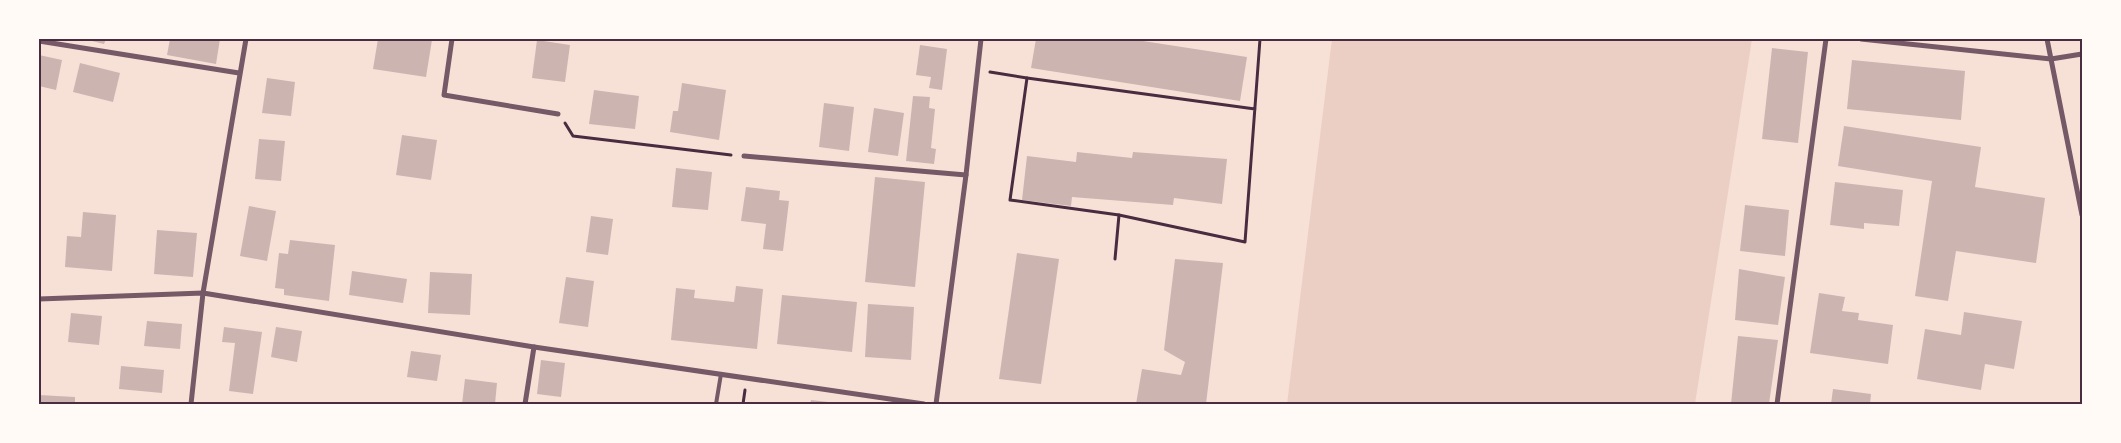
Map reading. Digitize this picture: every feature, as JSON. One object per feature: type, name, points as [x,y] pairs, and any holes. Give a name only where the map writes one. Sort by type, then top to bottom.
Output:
[{"type":"street","points":[[191,404],[203,293],[246,39]]},
{"type":"street","points":[[452,39],[444,95],[558,114]]},
{"type":"street","points":[[936,404],[966,175],[981,39]]},
{"type":"street","points":[[1777,404],[1826,39]]},
{"type":"street","points":[[1862,39],[2051,59],[2082,54]]},
{"type":"street","points":[[2047,39],[2082,215]]},
{"type":"street","points":[[39,41],[239,73]]},
{"type":"street","points":[[744,156],[966,175]]},
{"type":"street","points":[[39,299],[203,293],[534,347],[924,404]]},
{"type":"street","points":[[526,404],[534,347]]},
{"type":"lane","points":[[716,404],[720,374]]},
{"type":"path","points":[[1027,78],[1010,200],[1119,215],[1245,242],[1260,39]]},
{"type":"path","points":[[978,70],[1255,109]]},
{"type":"path","points":[[558,114],[573,136],[744,156]]},
{"type":"path","points":[[1114,259],[1119,215]]},
{"type":"shaded area","points":[[1332,39],[1752,39],[1695,404],[1287,404]]},
{"type":"building","points":[[84,39],[106,39],[104,44]]},
{"type":"building","points":[[170,39],[220,39],[216,64],[167,55]]},
{"type":"building","points":[[378,39],[432,40],[426,77],[373,69]]},
{"type":"building","points":[[1036,39],[1130,39],[1247,57],[1240,101],[1031,68]]},
{"type":"building","points":[[537,40],[570,45],[565,82],[532,78]]},
{"type":"building","points":[[920,45],[947,49],[942,90],[929,88],[931,77],[916,75]]},
{"type":"building","points":[[1772,48],[1808,52],[1798,143],[1762,139]]},
{"type":"building","points":[[39,55],[62,60],[56,90],[39,86]]},
{"type":"building","points":[[1852,60],[1965,71],[1961,120],[1847,109]]},
{"type":"building","points":[[80,63],[120,73],[113,102],[73,92]]},
{"type":"building","points":[[267,78],[295,82],[291,116],[262,113]]},
{"type":"building","points":[[682,83],[726,90],[719,140],[670,132],[673,111],[678,111]]},
{"type":"building","points":[[594,90],[639,96],[635,129],[589,124]]},
{"type":"building","points":[[913,96],[930,97],[929,108],[935,109],[931,148],[936,149],[934,164],[906,161]]},
{"type":"building","points":[[824,103],[854,107],[849,151],[819,147]]},
{"type":"building","points":[[874,108],[904,113],[898,156],[868,152]]},
{"type":"building","points":[[1844,126],[1981,147],[1975,187],[2045,198],[2036,263],[1956,251],[1948,301],[1915,296],[1932,181],[1838,166]]},
{"type":"building","points":[[402,135],[437,140],[431,180],[396,175]]},
{"type":"building","points":[[259,139],[285,141],[281,181],[255,179]]},
{"type":"building","points":[[1077,152],[1132,158],[1133,152],[1227,159],[1222,204],[1174,198],[1173,205],[1072,197],[1071,206],[1022,200],[1027,156],[1076,162]]},
{"type":"building","points":[[676,168],[712,172],[708,210],[672,207]]},
{"type":"building","points":[[875,177],[925,182],[915,287],[865,282]]},
{"type":"building","points":[[1835,182],[1903,190],[1899,226],[1864,223],[1864,229],[1830,225]]},
{"type":"building","points":[[746,187],[780,191],[779,200],[789,201],[783,251],[763,249],[766,224],[741,221]]},
{"type":"building","points":[[1745,205],[1789,210],[1785,256],[1740,251]]},
{"type":"building","points":[[249,206],[276,211],[267,261],[240,256]]},
{"type":"building","points":[[83,212],[116,215],[112,271],[65,267],[67,236],[81,237]]},
{"type":"building","points":[[591,216],[613,219],[608,255],[586,252]]},
{"type":"building","points":[[157,230],[197,233],[193,277],[154,274]]},
{"type":"building","points":[[290,240],[335,245],[329,301],[284,295],[284,289],[275,288],[279,253],[288,254]]},
{"type":"building","points":[[1017,253],[1059,259],[1041,384],[999,379]]},
{"type":"building","points":[[1175,259],[1223,263],[1206,404],[1136,404],[1142,369],[1181,375],[1185,362],[1164,350]]},
{"type":"building","points":[[1739,269],[1785,277],[1778,325],[1735,320]]},
{"type":"building","points":[[352,271],[407,279],[403,303],[349,295]]},
{"type":"building","points":[[430,272],[472,274],[470,315],[428,313]]},
{"type":"building","points":[[566,277],[594,281],[588,327],[559,323]]},
{"type":"building","points":[[736,286],[763,289],[757,349],[671,340],[676,288],[695,290],[694,298],[734,302]]},
{"type":"building","points":[[1819,293],[1845,297],[1842,311],[1859,313],[1858,320],[1893,325],[1888,364],[1810,353]]},
{"type":"building","points":[[782,295],[857,302],[852,352],[777,344]]},
{"type":"building","points":[[868,304],[914,307],[911,360],[865,357]]},
{"type":"building","points":[[1964,312],[2022,321],[2014,369],[1985,364],[1981,390],[1917,379],[1925,329],[1961,335]]},
{"type":"building","points":[[71,313],[102,316],[99,345],[68,342]]},
{"type":"building","points":[[147,321],[182,324],[180,349],[144,346]]},
{"type":"building","points":[[224,327],[262,332],[253,394],[229,391],[235,343],[222,342]]},
{"type":"building","points":[[276,327],[302,331],[297,362],[271,357]]},
{"type":"building","points":[[1738,336],[1778,340],[1769,404],[1731,404]]},
{"type":"building","points":[[411,351],[441,355],[437,381],[407,377]]},
{"type":"building","points":[[541,360],[565,363],[561,397],[537,394]]},
{"type":"building","points":[[121,366],[164,370],[162,393],[119,389]]},
{"type":"building","points":[[465,379],[497,383],[495,404],[462,404]]},
{"type":"building","points":[[1833,389],[1871,394],[1870,404],[1831,404]]},
{"type":"building","points":[[39,395],[75,397],[75,404],[39,404]]},
{"type":"building","points":[[811,400],[837,403],[837,404],[810,404]]}]
